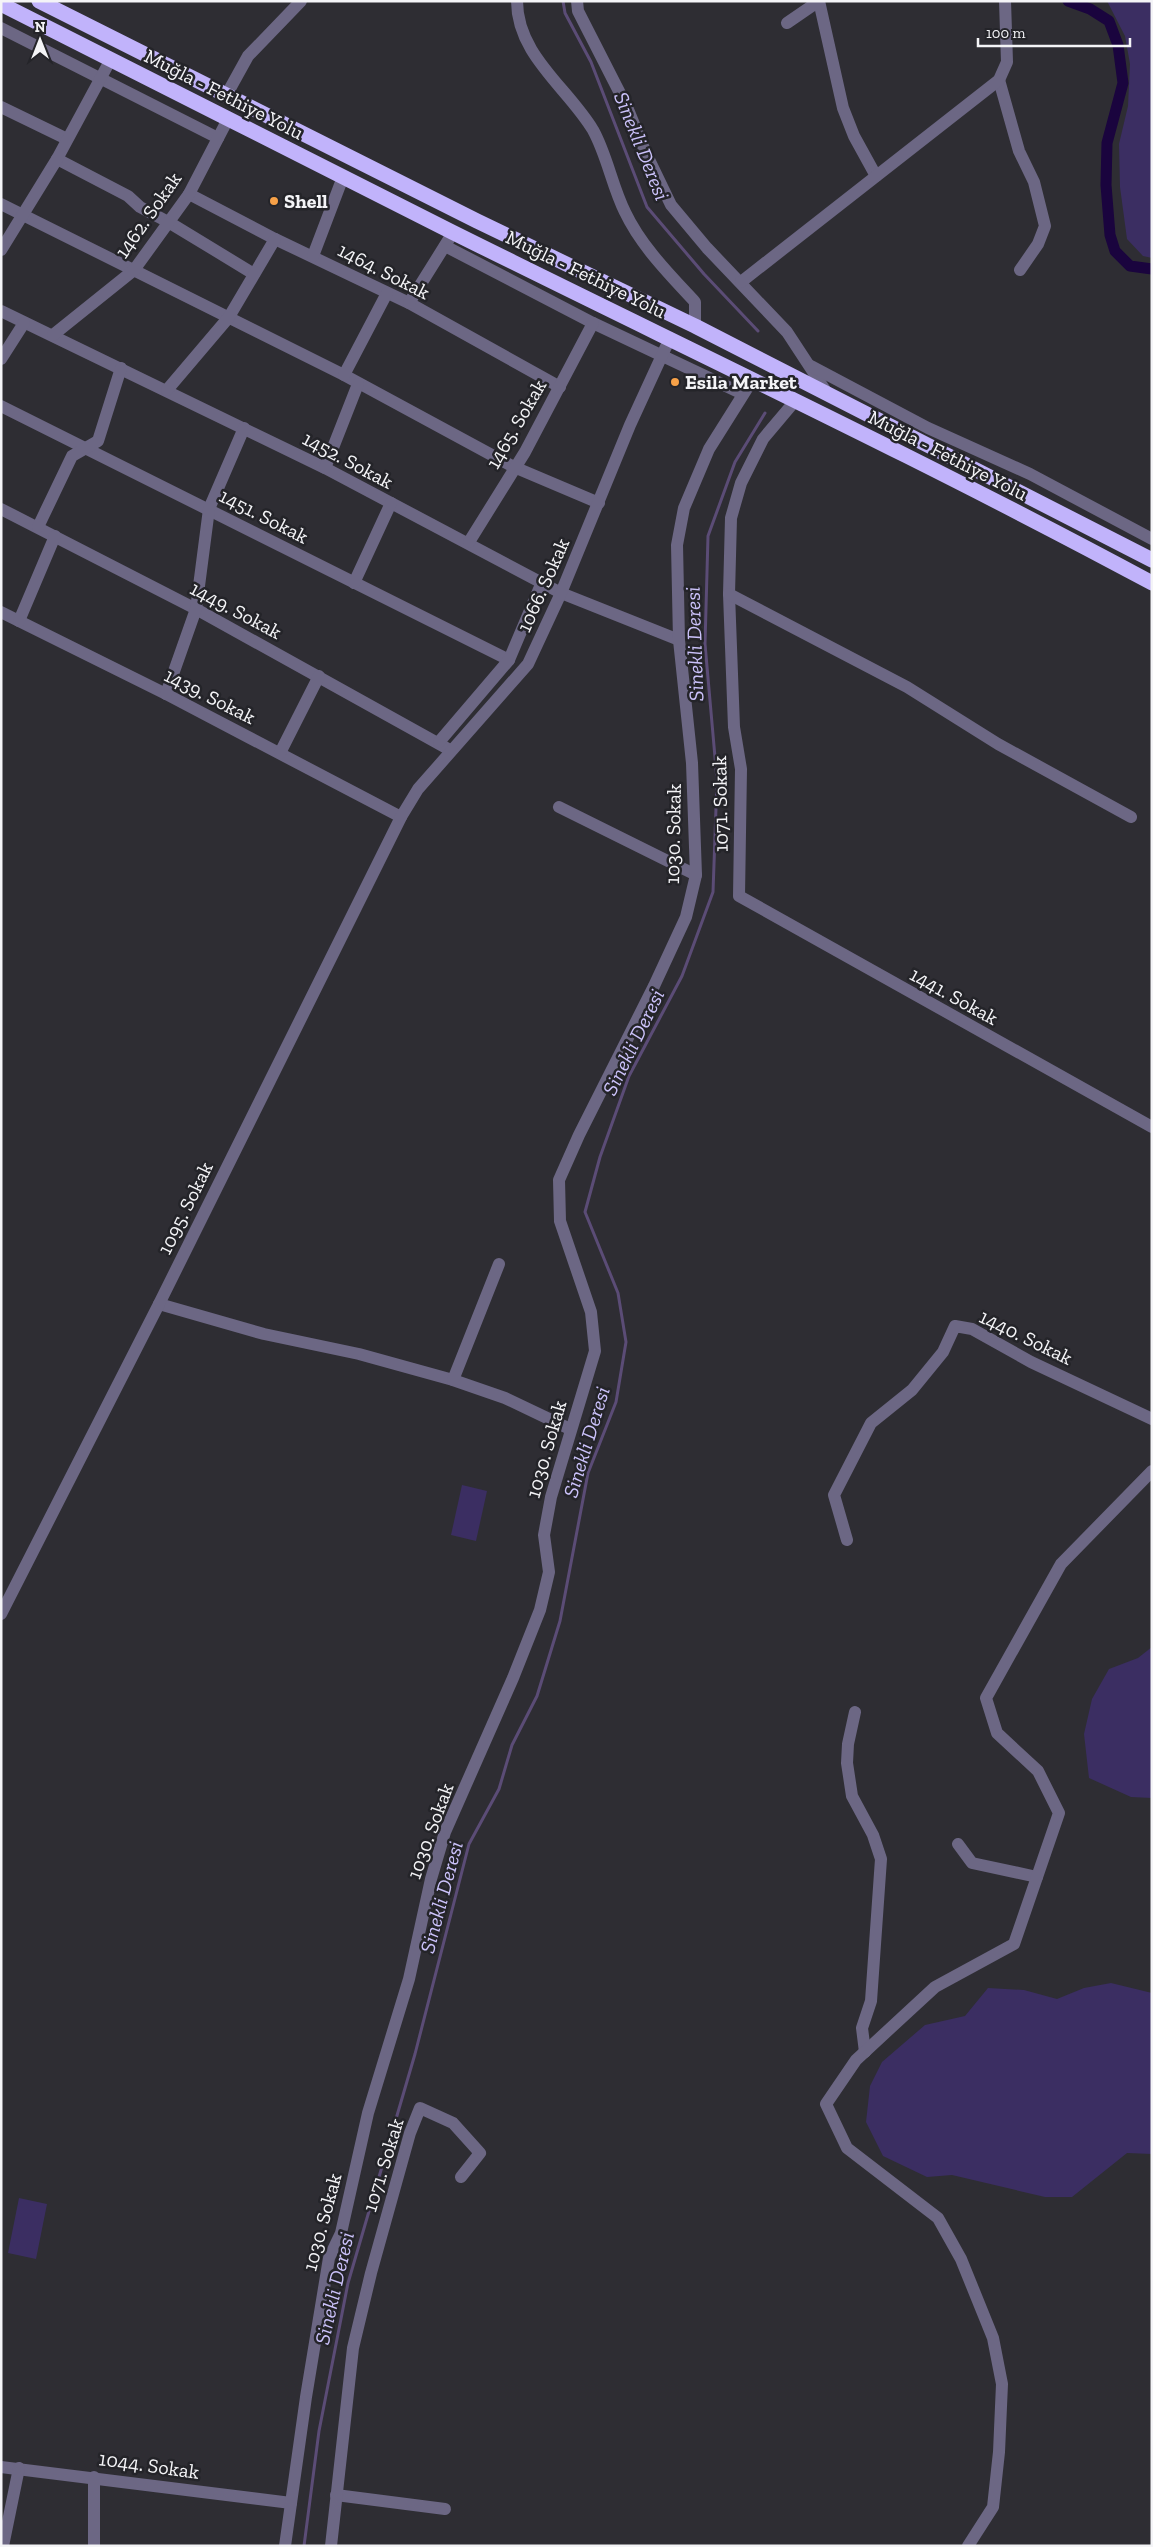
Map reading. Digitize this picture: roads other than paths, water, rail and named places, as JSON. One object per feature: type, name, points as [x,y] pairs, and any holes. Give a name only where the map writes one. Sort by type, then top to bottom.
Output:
[{"type":"highway","name":"Muğla - Fethiye Yolu","points":[[39,1],[477,221],[695,326],[1152,560]]},
{"type":"highway","name":"Muğla - Fethiye Yolu","points":[[1,4],[453,232],[753,379],[1152,583]]},
{"type":"street","points":[[226,94],[248,56],[301,1]]},
{"type":"street","points":[[517,1],[517,17],[531,50],[593,131],[625,213],[658,262],[695,302],[695,326]]},
{"type":"street","points":[[577,1],[578,11],[626,106],[671,205],[707,248],[788,332],[827,393]]},
{"type":"street","points":[[787,22],[819,1],[842,108],[854,136],[876,176]]},
{"type":"street","points":[[741,282],[999,80],[1007,62],[1005,1]]},
{"type":"street","points":[[1,28],[100,80],[218,138]]},
{"type":"street","points":[[1,250],[57,159],[111,59]]},
{"type":"street","points":[[999,80],[1019,151],[1034,182],[1045,226],[1038,244],[1020,270]]},
{"type":"street","points":[[1,108],[67,139]]},
{"type":"street","name":"1462. Sokak","points":[[53,335],[134,270],[189,194],[228,119]]},
{"type":"street","points":[[57,159],[128,196],[140,207],[170,222],[254,274]]},
{"type":"street","points":[[313,256],[343,176]]},
{"type":"street","name":"1464. Sokak","points":[[189,194],[275,239],[408,303],[560,387]]},
{"type":"street","points":[[1,204],[344,375],[514,467],[599,503]]},
{"type":"street","points":[[408,303],[453,232]]},
{"type":"street","points":[[167,390],[229,317],[275,239]]},
{"type":"street","points":[[445,246],[594,323],[743,394]]},
{"type":"street","points":[[344,375],[387,293]]},
{"type":"street","name":"1452. Sokak","points":[[1,311],[325,468],[469,542],[561,593],[679,640]]},
{"type":"street","points":[[1,359],[24,323]]},
{"type":"street","name":"1465. Sokak","points":[[469,542],[524,452],[594,323]]},
{"type":"street","name":"1066. Sokak","points":[[401,817],[418,789],[450,750],[528,664],[561,593],[630,425],[670,338]]},
{"type":"street","points":[[811,366],[928,428],[1030,474],[1152,539]]},
{"type":"street","points":[[38,527],[72,456],[98,441],[120,368]]},
{"type":"street","name":"1030. Sokak","points":[[285,2546],[306,2397],[329,2258],[341,2233],[368,2113],[408,1979],[430,1879],[445,1832],[502,1704],[540,1610],[548,1572],[544,1535],[551,1497],[595,1351],[591,1312],[560,1222],[560,1180],[579,1135],[654,986],[686,917],[696,875],[692,762],[679,640],[677,545],[684,508],[709,449],[753,379]]},
{"type":"street","points":[[325,468],[358,384]]},
{"type":"street","name":"1071. Sokak","points":[[739,896],[741,769],[734,727],[729,594],[731,518],[741,483],[763,439],[795,401]]},
{"type":"street","name":"1451. Sokak","points":[[1,406],[509,660]]},
{"type":"street","points":[[166,694],[196,609],[209,509],[244,428]]},
{"type":"street","points":[[1021,492],[1030,474]]},
{"type":"street","points":[[354,583],[391,503]]},
{"type":"street","name":"1449. Sokak","points":[[1,510],[38,527],[196,609],[439,742],[450,750]]},
{"type":"street","points":[[19,621],[55,536]]},
{"type":"street","points":[[439,742],[509,660],[542,582]]},
{"type":"street","points":[[729,594],[907,687],[998,744],[1131,817]]},
{"type":"street","name":"1439. Sokak","points":[[1,612],[166,694],[401,817]]},
{"type":"street","points":[[280,753],[319,676]]},
{"type":"street","points":[[558,807],[696,875]]},
{"type":"street","name":"1095. Sokak","points":[[1,1614],[159,1304],[401,817]]},
{"type":"street","name":"1441. Sokak","points":[[739,896],[910,994],[1152,1127]]},
{"type":"street","points":[[453,1380],[499,1264]]},
{"type":"street","points":[[159,1304],[264,1334],[359,1354],[453,1380],[504,1398],[570,1429]]},
{"type":"street","name":"1440. Sokak","points":[[847,1540],[834,1495],[871,1423],[912,1390],[943,1352],[955,1326],[972,1329],[1031,1362],[1152,1419]]},
{"type":"street","points":[[968,2546],[994,2507],[1002,2384],[994,2338],[961,2259],[938,2218],[847,2148],[826,2104],[856,2060],[935,1987],[1014,1944],[1059,1813],[1038,1771],[997,1732],[986,1698],[1061,1564],[1152,1470]]},
{"type":"street","points":[[855,1712],[848,1744],[847,1763],[852,1796],[873,1835],[880,1858],[871,2002],[862,2028],[865,2052]]},
{"type":"street","points":[[958,1844],[972,1864],[1037,1877]]},
{"type":"street","name":"1071. Sokak","points":[[331,2546],[353,2348],[370,2273],[410,2133],[420,2108],[453,2123],[480,2153],[461,2177]]},
{"type":"street","name":"1044. Sokak","points":[[1,2467],[94,2476],[291,2503]]},
{"type":"street","points":[[3,2546],[19,2468]]},
{"type":"street","points":[[94,2476],[94,2546]]},
{"type":"street","points":[[336,2495],[445,2509]]},
{"type":"waterway","name":"Sinekli Deresi","points":[[563,1],[565,13],[591,62],[647,207],[704,274],[758,331]]},
{"type":"waterway","points":[[1068,1],[1090,9],[1109,21],[1118,45],[1123,83],[1107,143],[1106,185],[1110,235],[1115,251],[1130,266],[1152,269]]},
{"type":"waterway","name":"Sinekli Deresi","points":[[304,2546],[319,2431],[348,2283],[415,2054],[469,1844],[499,1789],[512,1745],[537,1696],[560,1621],[588,1473],[616,1402],[626,1342],[618,1293],[585,1212],[600,1157],[629,1076],[682,976],[713,892],[717,780],[705,644],[708,536],[735,462],[765,413]]},
{"type":"place","name":"Shell","points":[[274,201]]},
{"type":"place","name":"Esila Market","points":[[675,382]]}]
